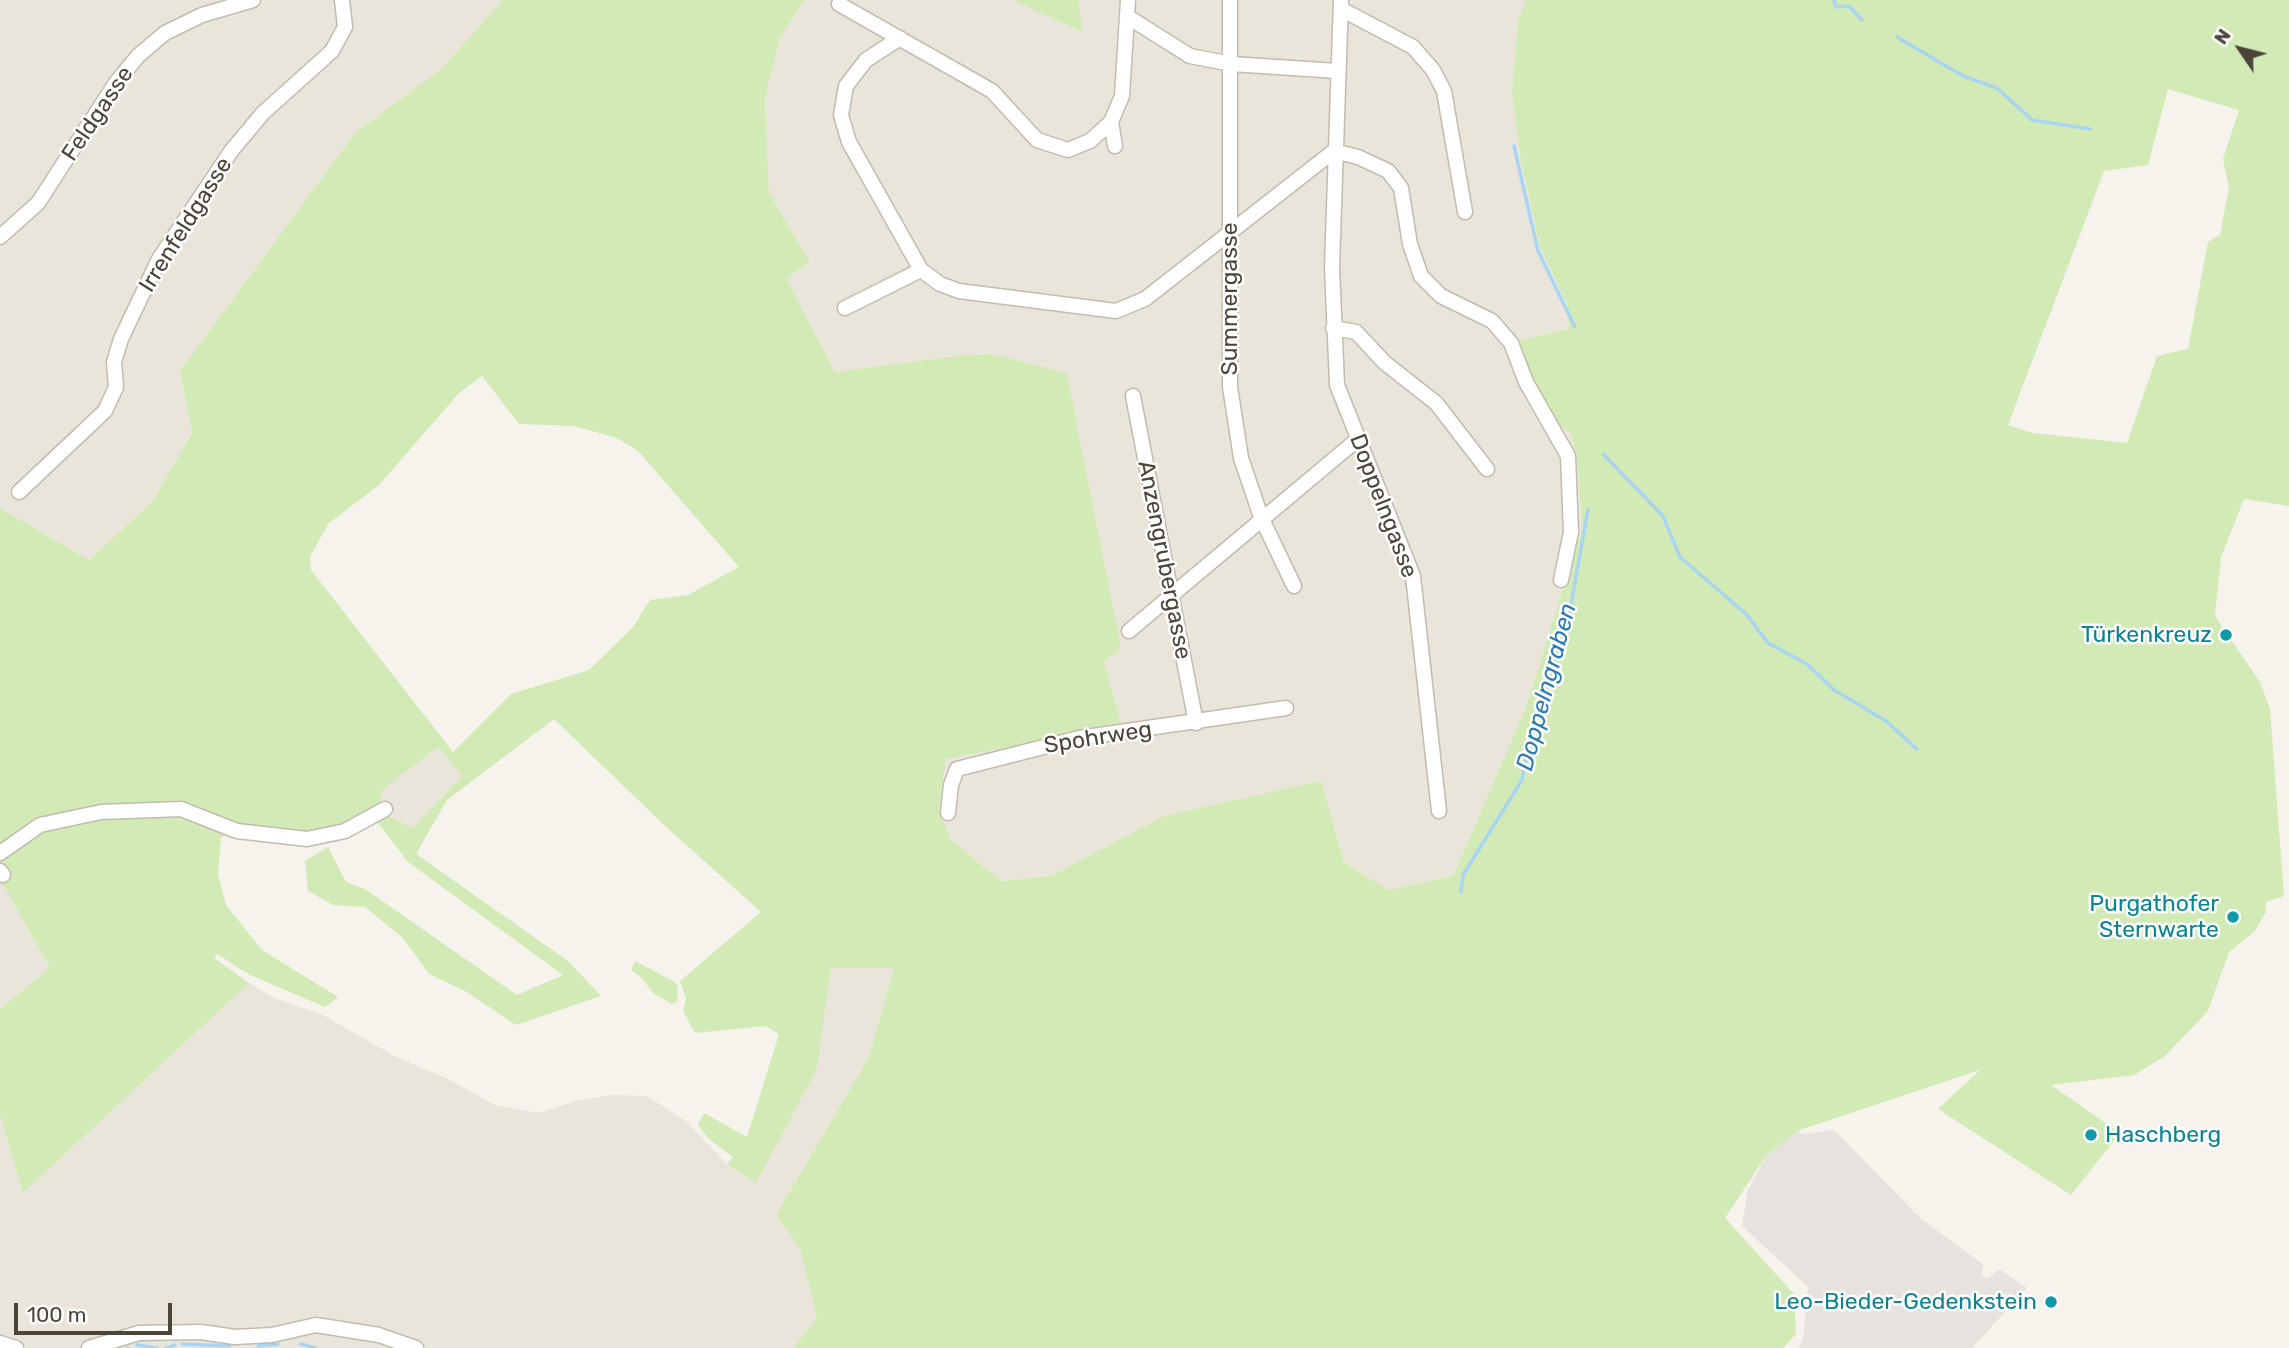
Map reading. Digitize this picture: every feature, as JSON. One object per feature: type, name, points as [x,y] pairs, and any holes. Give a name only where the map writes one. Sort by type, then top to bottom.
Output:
[{"type":"street","name":"Feldgasse","points":[[0,237],[38,202],[115,84],[138,56],[165,33],[202,15],[253,0]]},
{"type":"street","name":"Irrenfeldgasse","points":[[19,492],[105,411],[116,387],[114,362],[121,339],[159,259],[232,149],[263,113],[332,51],[345,27],[342,0]]},
{"type":"street","points":[[839,4],[992,91],[1037,139],[1068,150],[1090,141],[1111,122],[1122,96],[1128,0]]},
{"type":"street","name":"Summergasse","points":[[1230,0],[1230,387],[1241,458],[1262,517],[1294,586]]},
{"type":"street","name":"Doppelngasse","points":[[1438,811],[1413,576],[1337,385],[1333,328],[1334,151],[1341,5],[1413,47],[1433,69],[1444,91],[1465,212]]},
{"type":"street","points":[[1128,17],[1190,56],[1231,64],[1337,71]]},
{"type":"street","points":[[900,38],[866,60],[846,86],[841,115],[849,142],[922,270],[940,284],[959,291],[1116,311],[1145,299],[1334,151],[1358,157],[1388,172],[1401,188],[1410,244],[1422,276],[1441,296],[1492,321],[1511,343],[1526,382],[1568,456],[1570,532],[1561,580]]},
{"type":"street","points":[[1111,122],[1115,146]]},
{"type":"street","points":[[845,308],[922,270]]},
{"type":"street","points":[[1333,328],[1356,332],[1385,363],[1436,403],[1487,469]]},
{"type":"street","name":"Anzengrubergasse","points":[[1133,396],[1196,723]]},
{"type":"street","points":[[1129,631],[1358,439]]},
{"type":"street","name":"Spohrweg","points":[[948,813],[951,785],[957,769],[1079,738],[1286,708]]},
{"type":"street","points":[[0,853],[40,825],[101,813],[181,809],[237,831],[307,839],[345,831],[385,809]]},
{"type":"street","points":[[146,811],[161,824]]},
{"type":"street","points":[[89,1348],[139,1333],[201,1332],[235,1337],[272,1335],[316,1325],[379,1335],[416,1348]]},
{"type":"street","points":[[0,1343],[16,1348]]},
{"type":"shaded area","points":[[0,0],[503,0],[441,69],[355,133],[180,371],[192,433],[153,501],[89,560],[0,508]]},
{"type":"shaded area","points":[[804,0],[1015,0],[1081,32],[1079,0],[1526,0],[1518,20],[1512,91],[1521,162],[1540,247],[1567,304],[1569,329],[1518,341],[1551,420],[1570,431],[1577,454],[1582,528],[1526,707],[1453,876],[1387,890],[1344,862],[1334,824],[1164,816],[1051,876],[1001,881],[951,840],[939,810],[946,759],[1122,726],[1104,662],[1121,647],[1067,373],[993,354],[962,355],[835,372],[786,278],[810,262],[769,193],[765,99],[780,37]]},
{"type":"shaded area","points":[[438,747],[462,776],[413,828],[383,814],[378,809],[383,789]]},
{"type":"shaded area","points":[[0,879],[50,968],[0,1009]]},
{"type":"shaded area","points":[[831,968],[894,968],[869,1057],[776,1215],[800,1248],[817,1320],[793,1348],[0,1348],[0,1115],[23,1193],[249,983],[274,998],[321,1014],[398,1058],[448,1079],[495,1105],[539,1113],[579,1100],[612,1095],[647,1096],[686,1121],[727,1164],[756,1182],[817,1069]]},
{"type":"shaded area","points":[[1834,1130],[1920,1218],[1984,1265],[1981,1275],[1988,1279],[1999,1269],[2027,1288],[1972,1348],[1797,1348],[1803,1341],[1808,1287],[1742,1226],[1748,1190],[1766,1156],[1797,1131],[1803,1134]]},
{"type":"green space","points":[[503,0],[804,0],[780,38],[765,99],[769,193],[810,262],[786,278],[835,372],[962,355],[993,354],[1067,373],[1121,647],[1104,662],[1122,726],[946,759],[939,810],[951,840],[1001,881],[1051,876],[1164,816],[1321,781],[1344,862],[1388,890],[1453,876],[1526,707],[1582,528],[1577,454],[1570,432],[1551,421],[1531,383],[1518,341],[1569,329],[1567,304],[1540,247],[1521,162],[1512,91],[1518,20],[1526,0],[2289,0],[2289,506],[2244,499],[2221,557],[2215,616],[2260,682],[2270,709],[2284,896],[2266,902],[2266,912],[2254,932],[2229,952],[2208,1011],[2165,1056],[2134,1075],[2051,1085],[2120,1133],[2071,1195],[1938,1109],[1980,1070],[1797,1131],[1766,1156],[1725,1218],[1794,1294],[1796,1334],[1783,1348],[793,1348],[817,1319],[800,1248],[776,1215],[869,1057],[894,968],[831,968],[817,1069],[756,1183],[727,1164],[733,1157],[709,1139],[698,1125],[704,1113],[747,1137],[779,1034],[765,1026],[695,1033],[683,1011],[686,999],[680,981],[761,912],[664,825],[554,719],[447,800],[416,854],[568,961],[601,996],[516,1025],[467,992],[429,974],[403,938],[365,907],[333,905],[308,891],[305,861],[328,847],[346,882],[365,889],[517,995],[563,975],[408,862],[375,819],[383,814],[413,828],[462,776],[438,747],[383,789],[378,809],[345,826],[315,833],[236,833],[221,837],[218,874],[226,905],[262,950],[338,997],[325,1007],[250,975],[217,954],[214,958],[249,983],[23,1193],[0,1115],[0,1009],[50,968],[0,879],[0,508],[89,560],[153,501],[192,433],[180,371],[355,133],[441,69]],"holes":[[[2168,89],[2239,110],[2223,159],[2229,188],[2220,235],[2208,242],[2188,349],[2157,356],[2127,443],[2033,433],[2008,425],[2104,171],[2148,165]],[[482,376],[519,424],[574,426],[617,438],[638,451],[739,567],[688,595],[650,600],[633,627],[589,670],[511,694],[453,752],[311,570],[310,557],[328,524],[379,485],[459,393]]]},
{"type":"green space","points":[[1015,0],[1079,0],[1082,32],[1024,5]]},
{"type":"green space","points":[[635,961],[673,981],[678,986],[677,1002],[672,1004],[653,993],[640,976],[631,970]]},
{"type":"waterway","points":[[1834,0],[1836,7],[1849,6],[1862,20]]},
{"type":"waterway","points":[[1897,37],[1963,76],[1997,88],[2032,120],[2090,129]]},
{"type":"waterway","name":"Doppelngraben","points":[[1514,146],[1538,251],[1575,327]]},
{"type":"waterway","points":[[1603,454],[1663,516],[1680,557],[1746,614],[1768,643],[1807,664],[1834,690],[1886,721],[1917,749]]},
{"type":"waterway","name":"Doppelngraben","points":[[1461,892],[1463,875],[1522,780],[1531,734],[1567,627],[1588,510]]},
{"type":"waterway","points":[[182,1344],[230,1346]]},
{"type":"waterway","points":[[258,1346],[278,1344]]},
{"type":"waterway","points":[[301,1344],[316,1348]]},
{"type":"waterway","points":[[137,1345],[157,1348]]},
{"type":"waterway","points":[[166,1348],[175,1345]]},
{"type":"place","name":"Türkenkreuz","points":[[2226,635]]},
{"type":"place","name":"Purgathofer Sternwarte","points":[[2233,917]]},
{"type":"place","name":"Haschberg","points":[[2091,1135]]},
{"type":"place","name":"Leo-Bieder-Gedenkstein","points":[[2051,1302]]}]
